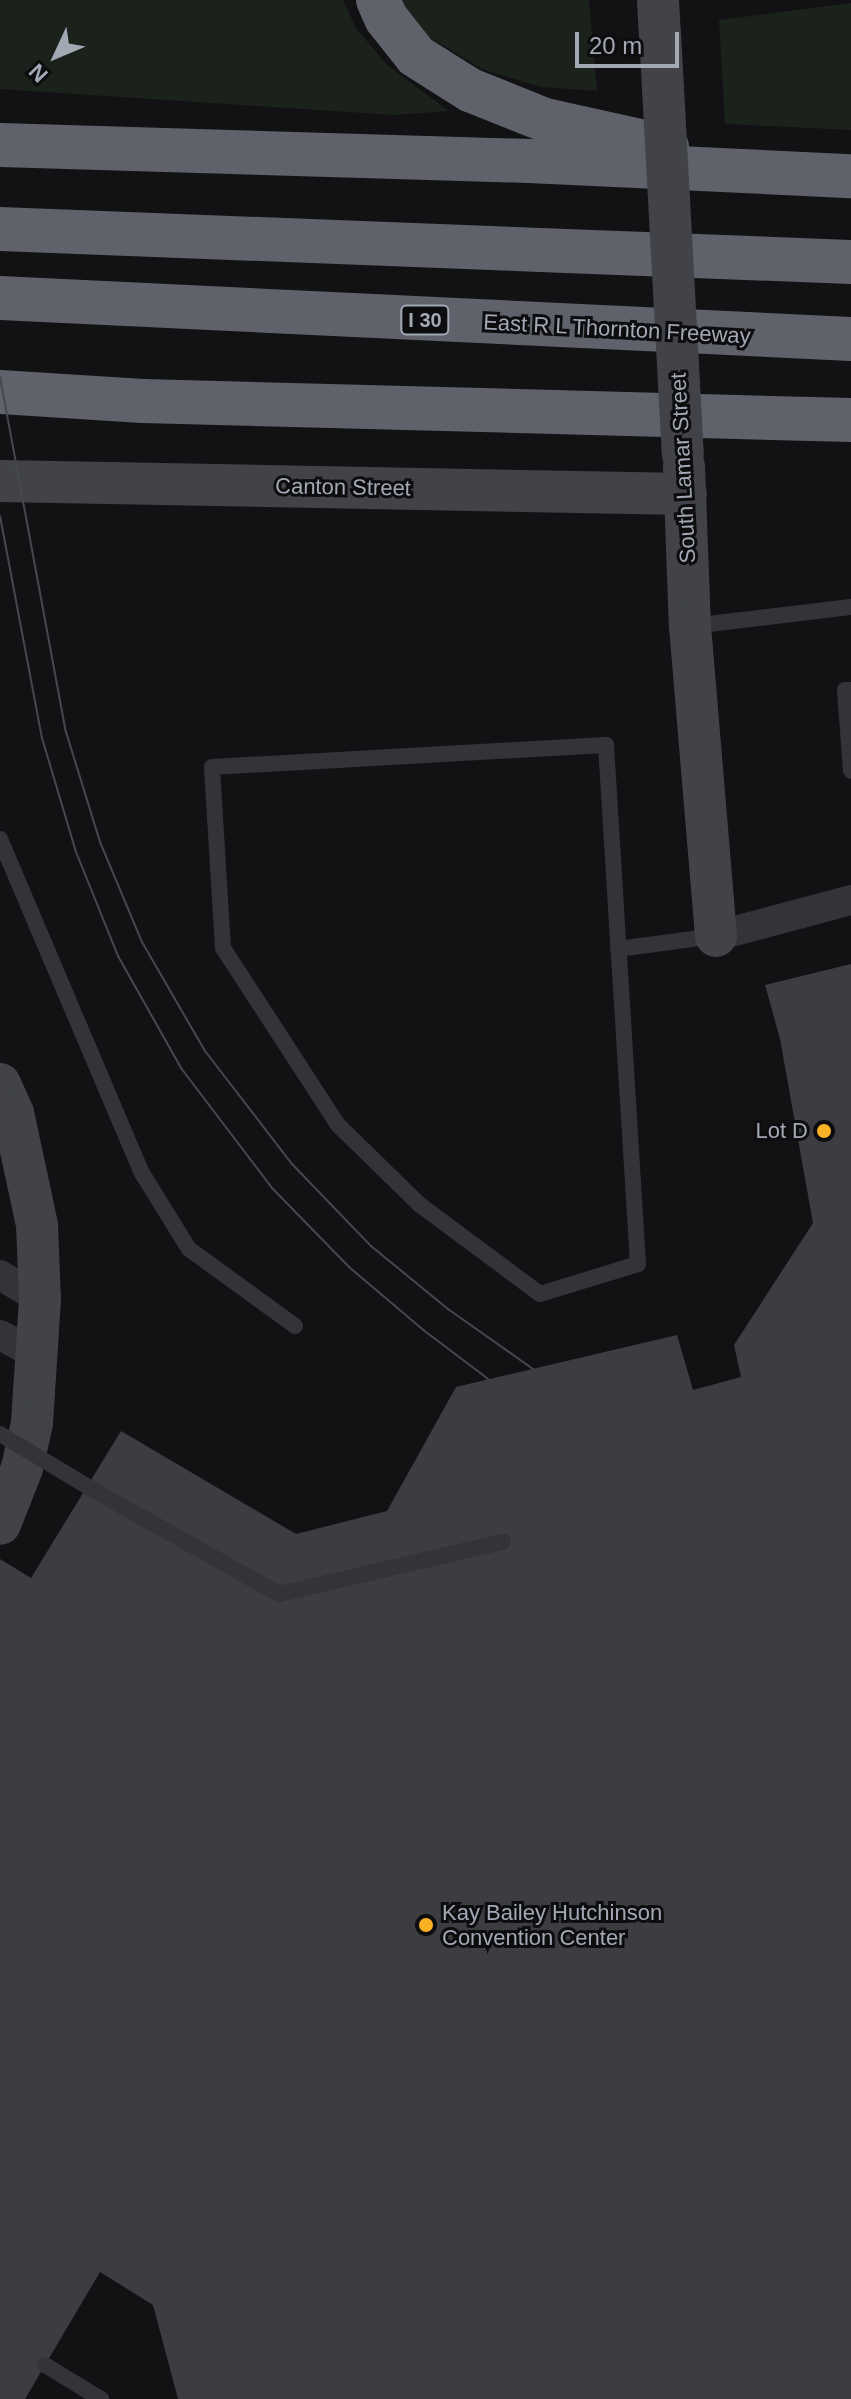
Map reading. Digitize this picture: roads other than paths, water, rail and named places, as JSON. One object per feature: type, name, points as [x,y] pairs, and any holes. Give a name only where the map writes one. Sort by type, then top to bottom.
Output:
[{"type":"highway","points":[[378,0],[386,18],[416,56],[470,90],[545,120],[790,173]]},
{"type":"highway","points":[[0,145],[529,161],[851,176]]},
{"type":"highway","points":[[0,229],[851,262]]},
{"type":"highway","name":"East R L Thornton Freeway","points":[[0,298],[851,339]]},
{"type":"highway","points":[[0,392],[143,401],[851,420]]},
{"type":"main road","name":"South Lamar Street","points":[[659,16],[686,494],[690,626],[716,936]]},
{"type":"main road","name":"Canton Street","points":[[0,481],[686,494]]},
{"type":"main road","points":[[0,1084],[13,1113],[37,1225],[40,1299],[32,1423],[22,1468],[0,1524]]},
{"type":"street","points":[[716,936],[851,900]]},
{"type":"street","points":[[0,1275],[40,1299]]},
{"type":"street","points":[[0,1335],[37,1355]]},
{"type":"lane","points":[[690,626],[851,607]]},
{"type":"lane","points":[[851,690],[845,690],[851,771]]},
{"type":"lane","points":[[606,745],[618,949],[638,1264],[540,1294],[419,1204],[338,1125],[223,948],[212,767],[606,745]]},
{"type":"lane","points":[[0,839],[142,1173],[189,1249],[295,1326]]},
{"type":"lane","points":[[618,949],[716,936]]},
{"type":"lane","points":[[0,1434],[279,1594],[503,1542]]},
{"type":"lane","points":[[45,2365],[101,2399]]},
{"type":"tram line","points":[[0,377],[66,732],[100,842],[142,942],[205,1051],[292,1164],[371,1246],[448,1309],[533,1369]]},
{"type":"tram line","points":[[0,516],[42,738],[76,852],[118,956],[181,1068],[272,1188],[349,1267],[422,1329],[488,1379]]},
{"type":"place","name":"Lot D","points":[[824,1131]]},
{"type":"place","name":"Kay Bailey Hutchinson Convention Center","points":[[426,1925]]}]
